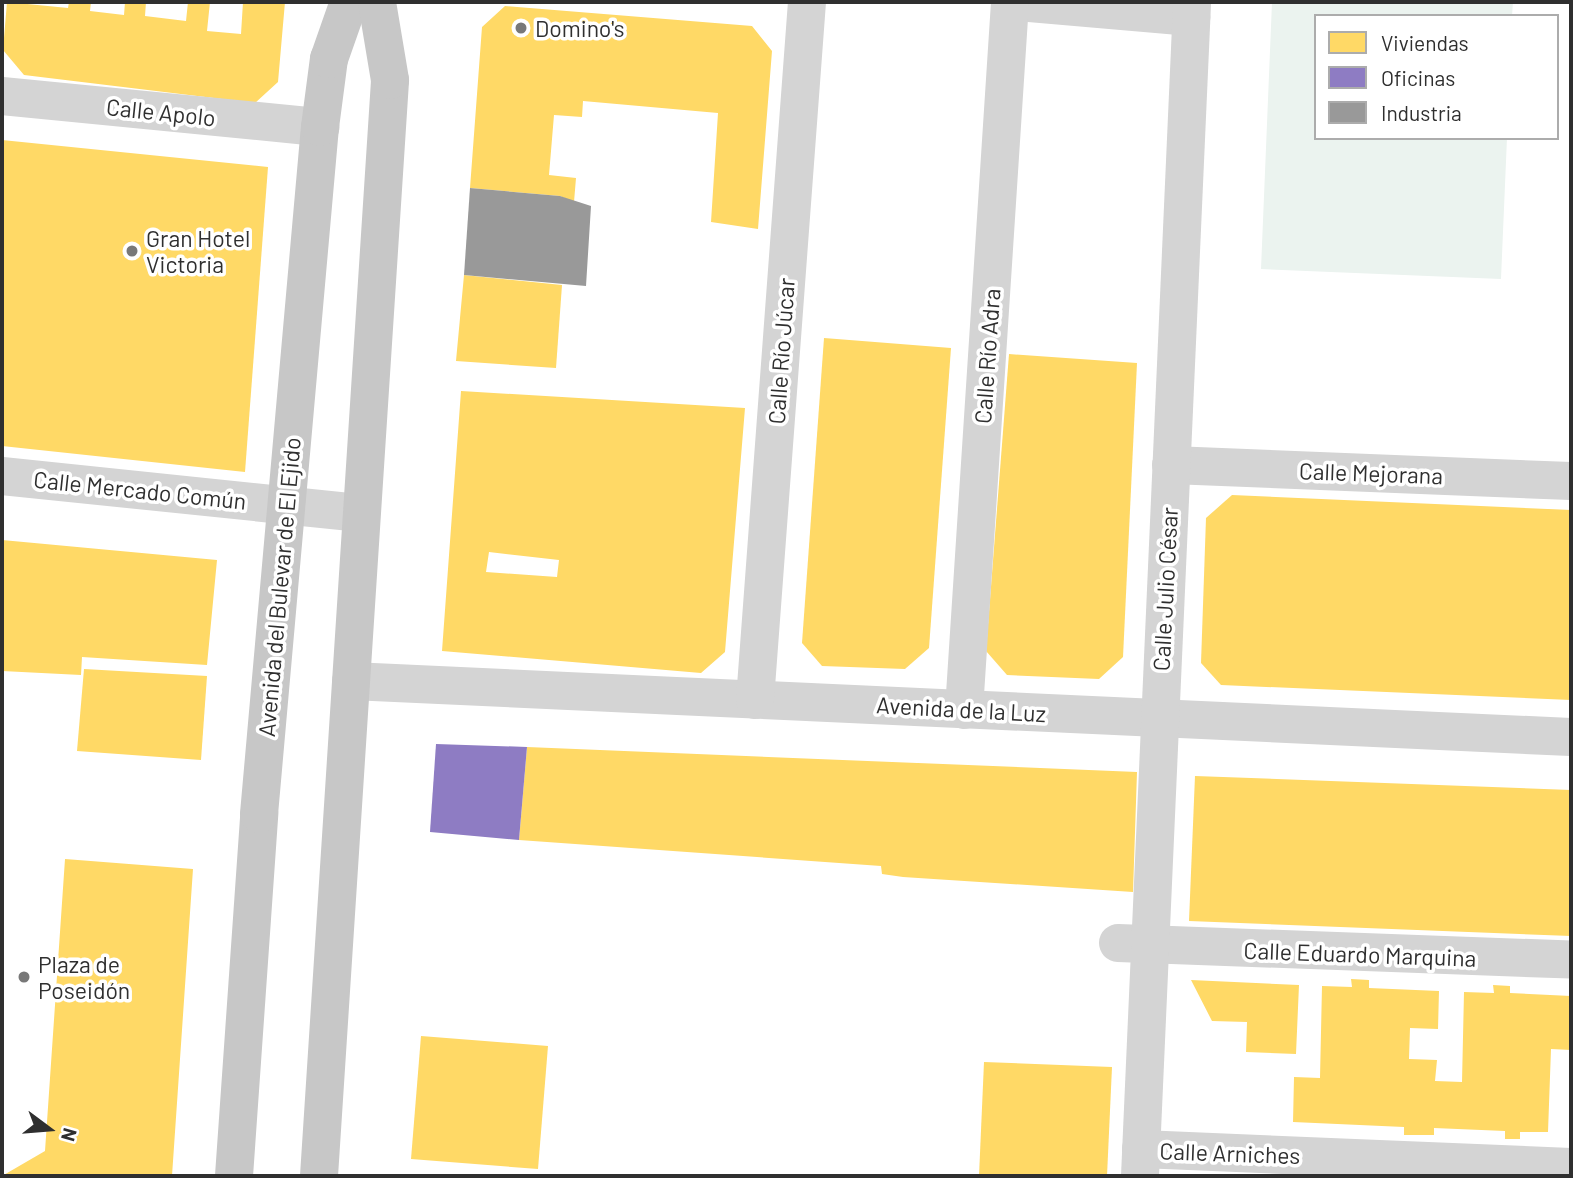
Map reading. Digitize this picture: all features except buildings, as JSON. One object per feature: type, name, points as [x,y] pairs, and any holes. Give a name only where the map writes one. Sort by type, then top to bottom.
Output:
[{"type":"main road","name":"Avenida del Bulevar de El Ejido","points":[[234,1176],[259,814],[320,127],[329,59],[349,2]]},
{"type":"main road","points":[[319,1176],[390,80],[377,2]]},
{"type":"street","name":"Calle Río Júcar","points":[[755,700],[807,2]]},
{"type":"street","name":"Calle Río Adra","points":[[964,709],[1010,2]]},
{"type":"street","points":[[1018,2],[1191,9]]},
{"type":"street","name":"Calle Julio César","points":[[1141,1163],[1134,945],[1159,718],[1191,9]]},
{"type":"street","name":"Calle Apolo","points":[[2,96],[320,127]]},
{"type":"street","name":"Calle Mejorana","points":[[1171,465],[1571,481]]},
{"type":"street","name":"Calle Mercado Común","points":[[2,476],[361,513]]},
{"type":"street","name":"Avenida de la Luz","points":[[351,681],[1571,737]]},
{"type":"street","name":"Calle Eduardo Marquina","points":[[1134,945],[1571,960]]},
{"type":"street","name":"Calle Arniches","points":[[1141,1163],[1571,1167]]},
{"type":"shaded area","points":[[1272,2],[1513,2],[1512,14],[1314,14],[1314,140],[1507,140],[1501,279],[1261,269]]},
{"type":"place","name":"Domino's","points":[[521,28]]},
{"type":"place","name":"Gran Hotel Victoria","points":[[132,251]]},
{"type":"place","name":"Plaza de Poseidón","points":[[24,977]]}]
